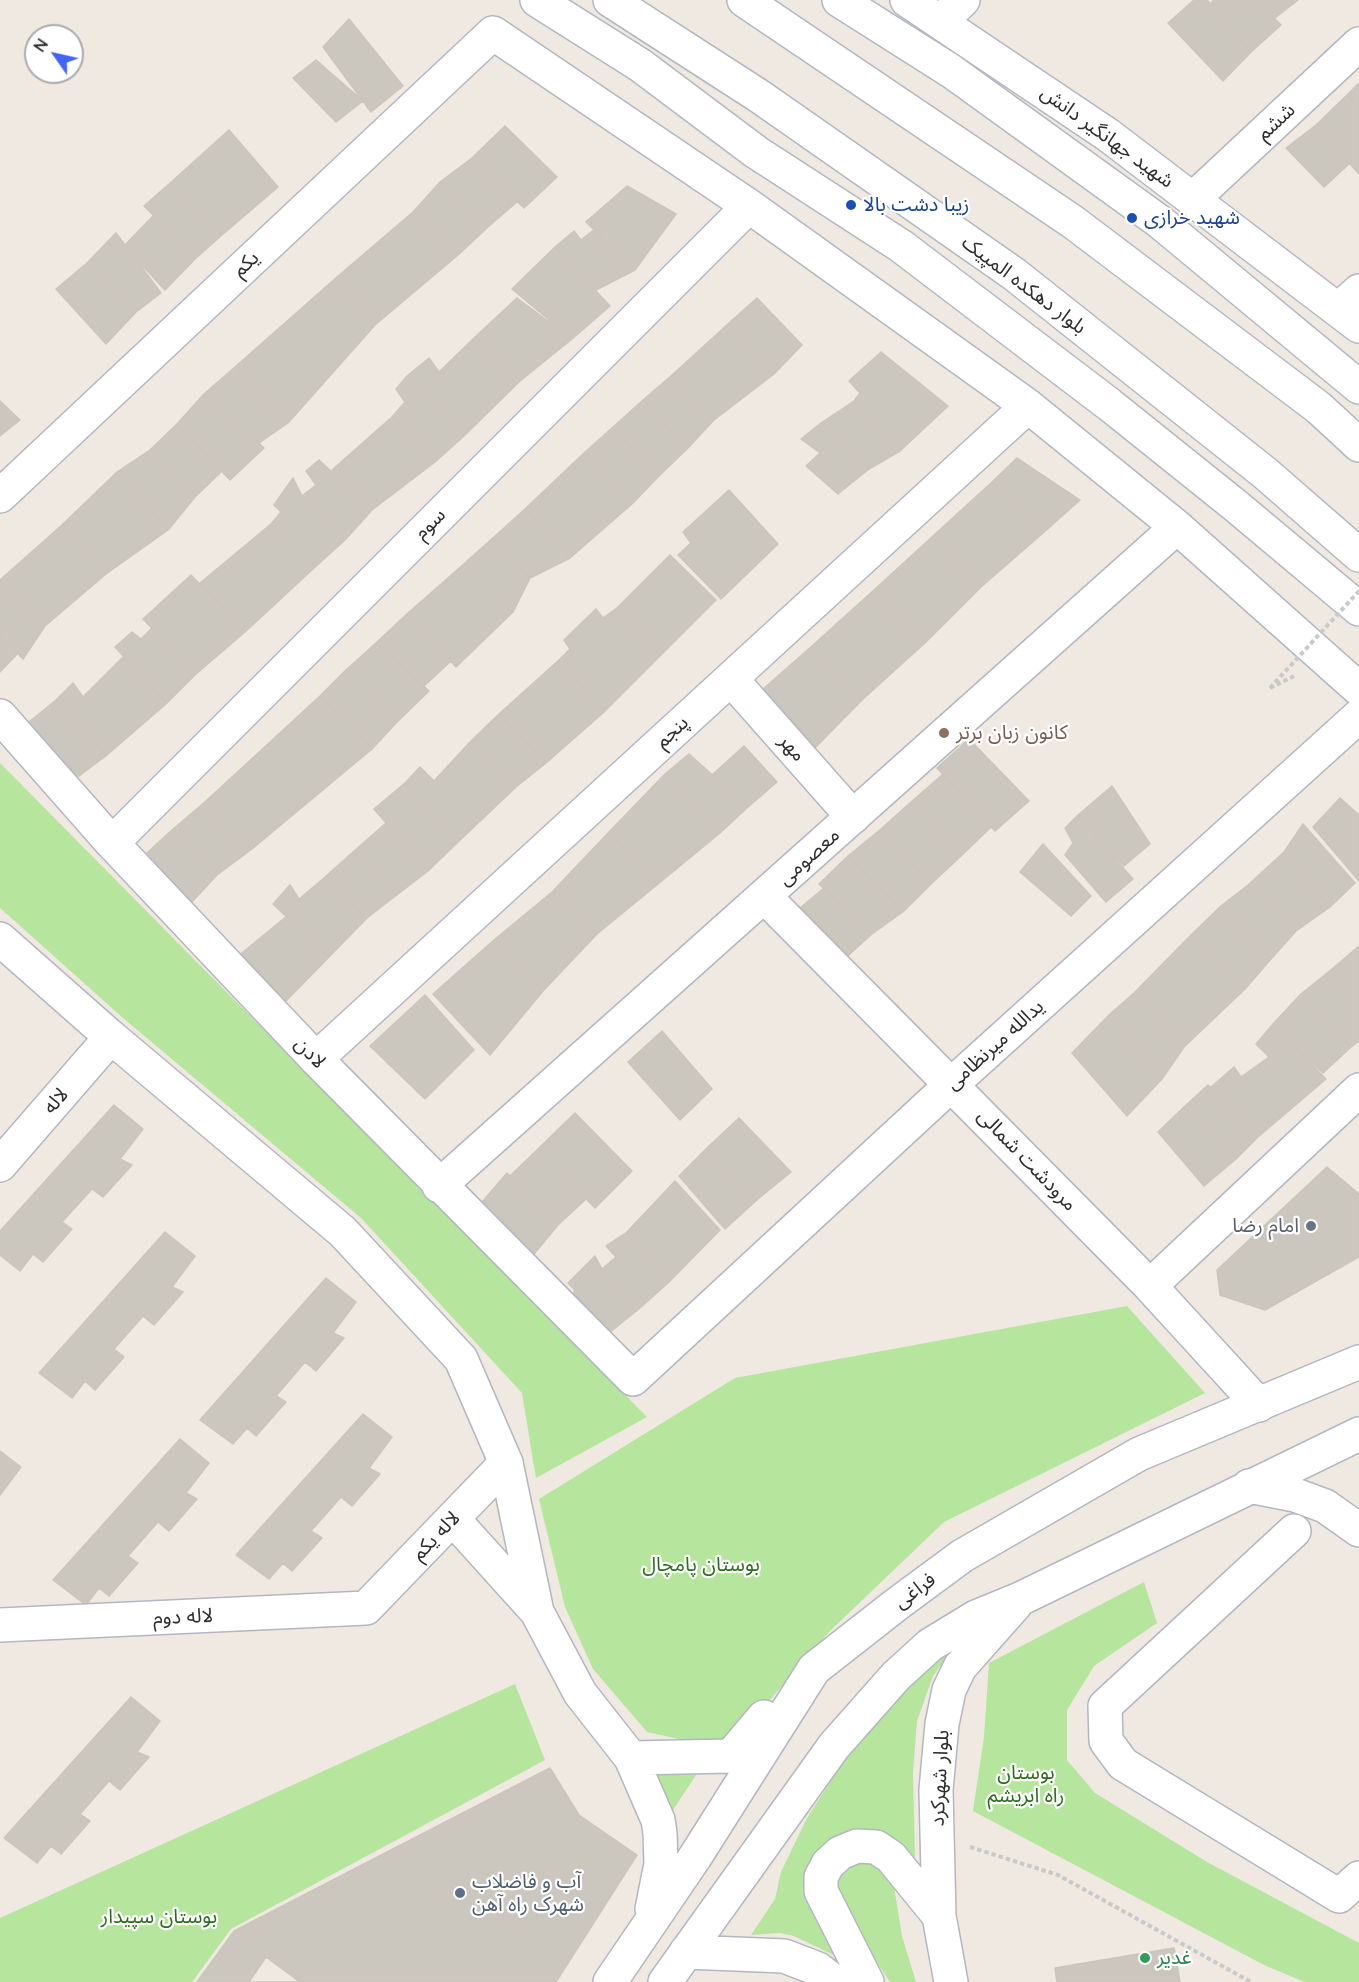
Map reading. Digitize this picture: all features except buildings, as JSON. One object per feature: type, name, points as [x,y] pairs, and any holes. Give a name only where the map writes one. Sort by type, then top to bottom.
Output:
[{"type":"street","points":[[537,0],[640,64],[756,152],[902,246],[1110,405],[1359,609]]},
{"type":"street","name":"بلوار دهکده المپیک","points":[[610,0],[759,96],[1014,274],[1265,472],[1359,555]]},
{"type":"street","points":[[744,0],[1073,222],[1319,408],[1359,445]]},
{"type":"street","points":[[839,0],[951,70],[1160,222],[1359,387]]},
{"type":"street","name":"شهید جهانگیر دانش","points":[[907,0],[952,11],[1108,135],[1193,199],[1352,309]]},
{"type":"street","name":"یکم","points":[[0,496],[493,33],[749,206]]},
{"type":"street","name":"ششم","points":[[1193,199],[1359,44]]},
{"type":"street","points":[[749,206],[1028,406],[1177,527],[1359,689]]},
{"type":"street","name":"سوم","points":[[112,843],[749,206]]},
{"type":"street","name":"پنجم","points":[[316,1059],[1028,406]]},
{"type":"street","name":"معصومی","points":[[439,1186],[1177,527]]},
{"type":"street","name":"مهر","points":[[731,679],[853,817]]},
{"type":"street","name":"لادن","points":[[0,716],[112,843],[316,1059],[439,1186],[633,1379]]},
{"type":"street","name":"یدالله میرنظامی","points":[[633,1379],[952,1084],[1359,716]]},
{"type":"street","name":"مرودشت شمالی","points":[[764,896],[1150,1286],[1259,1405]]},
{"type":"street","points":[[0,939],[111,1037],[343,1232],[461,1359],[506,1463],[537,1612]]},
{"type":"street","name":"لاله","points":[[0,1165],[111,1037]]},
{"type":"street","points":[[1150,1286],[1359,1090]]},
{"type":"street","name":"فراغی","points":[[610,1982],[695,1857],[814,1670],[962,1556],[1139,1454],[1359,1362]]},
{"type":"street","points":[[665,1982],[834,1746],[896,1676],[930,1645],[976,1617],[1020,1599],[1359,1434]]},
{"type":"street","name":"لاله یکم","points":[[366,1608],[506,1463]]},
{"type":"street","points":[[1249,1486],[1295,1495],[1324,1506],[1359,1530]]},
{"type":"street","points":[[453,1519],[537,1612],[580,1692],[631,1758],[658,1820],[660,1833],[661,1864],[650,1920]]},
{"type":"street","points":[[1294,1531],[1105,1706],[1106,1741],[1123,1764],[1349,1887]]},
{"type":"street","name":"بلوار شهرکرد","points":[[951,1982],[939,1916],[937,1756],[949,1690],[960,1667],[1020,1599]]},
{"type":"street","name":"لاله دوم","points":[[0,1625],[366,1608]]},
{"type":"street","points":[[631,1758],[731,1756],[777,1702],[814,1670]]},
{"type":"street","points":[[867,1982],[821,1891],[821,1877],[828,1864],[840,1853],[857,1846],[876,1847],[891,1857],[939,1916]]},
{"type":"street","points":[[686,1952],[784,1956],[818,1969],[835,1982]]},
{"type":"path","points":[[1270,688],[1359,591]]},
{"type":"path","points":[[964,1844],[1058,1875],[1251,1982]]},
{"type":"green space","points":[[0,763],[647,1417],[536,1478],[522,1393],[361,1218],[123,1018],[0,908]]},
{"type":"green space","name":"بوستان پامچال","points":[[1127,1306],[1205,1393],[944,1522],[830,1631],[748,1725],[715,1747],[647,1732],[593,1669],[565,1607],[539,1499],[735,1378]]},
{"type":"green space","name":"بوستان راه ابریشم","points":[[1144,1582],[1157,1623],[1094,1666],[1067,1710],[1067,1760],[1095,1793],[1207,1862],[1359,1943],[1359,1982],[1305,1982],[1266,1966],[973,1811],[984,1737],[989,1663]]},
{"type":"green space","points":[[974,1634],[945,1659],[933,1676],[917,1721],[913,1772],[915,1858],[899,1842],[887,1837],[823,1854],[846,1961],[794,1936],[780,1933],[751,1935],[775,1899],[781,1872],[807,1818],[854,1745],[933,1662]]},
{"type":"green space","name":"بوستان سپیدار","points":[[515,1684],[545,1760],[231,1929],[192,1982],[0,1982],[0,1918]]},
{"type":"green space","points":[[648,1770],[698,1772],[669,1816]]},
{"type":"green space","points":[[858,1860],[872,1862],[892,1874],[902,1936],[916,1982],[890,1982],[826,1887],[841,1876],[847,1866]]},
{"type":"place","name":"زیبا دشت بالا","points":[[851,205]]},
{"type":"place","name":"شهید خرازی","points":[[1132,218]]},
{"type":"place","name":"کانون زبان برتر","points":[[944,733]]},
{"type":"place","name":"امام رضا","points":[[1311,1226]]},
{"type":"place","name":"آب و فاضلاب شهرک راه آهن","points":[[460,1893]]},
{"type":"place","name":"غدیر","points":[[1145,1958]]}]
